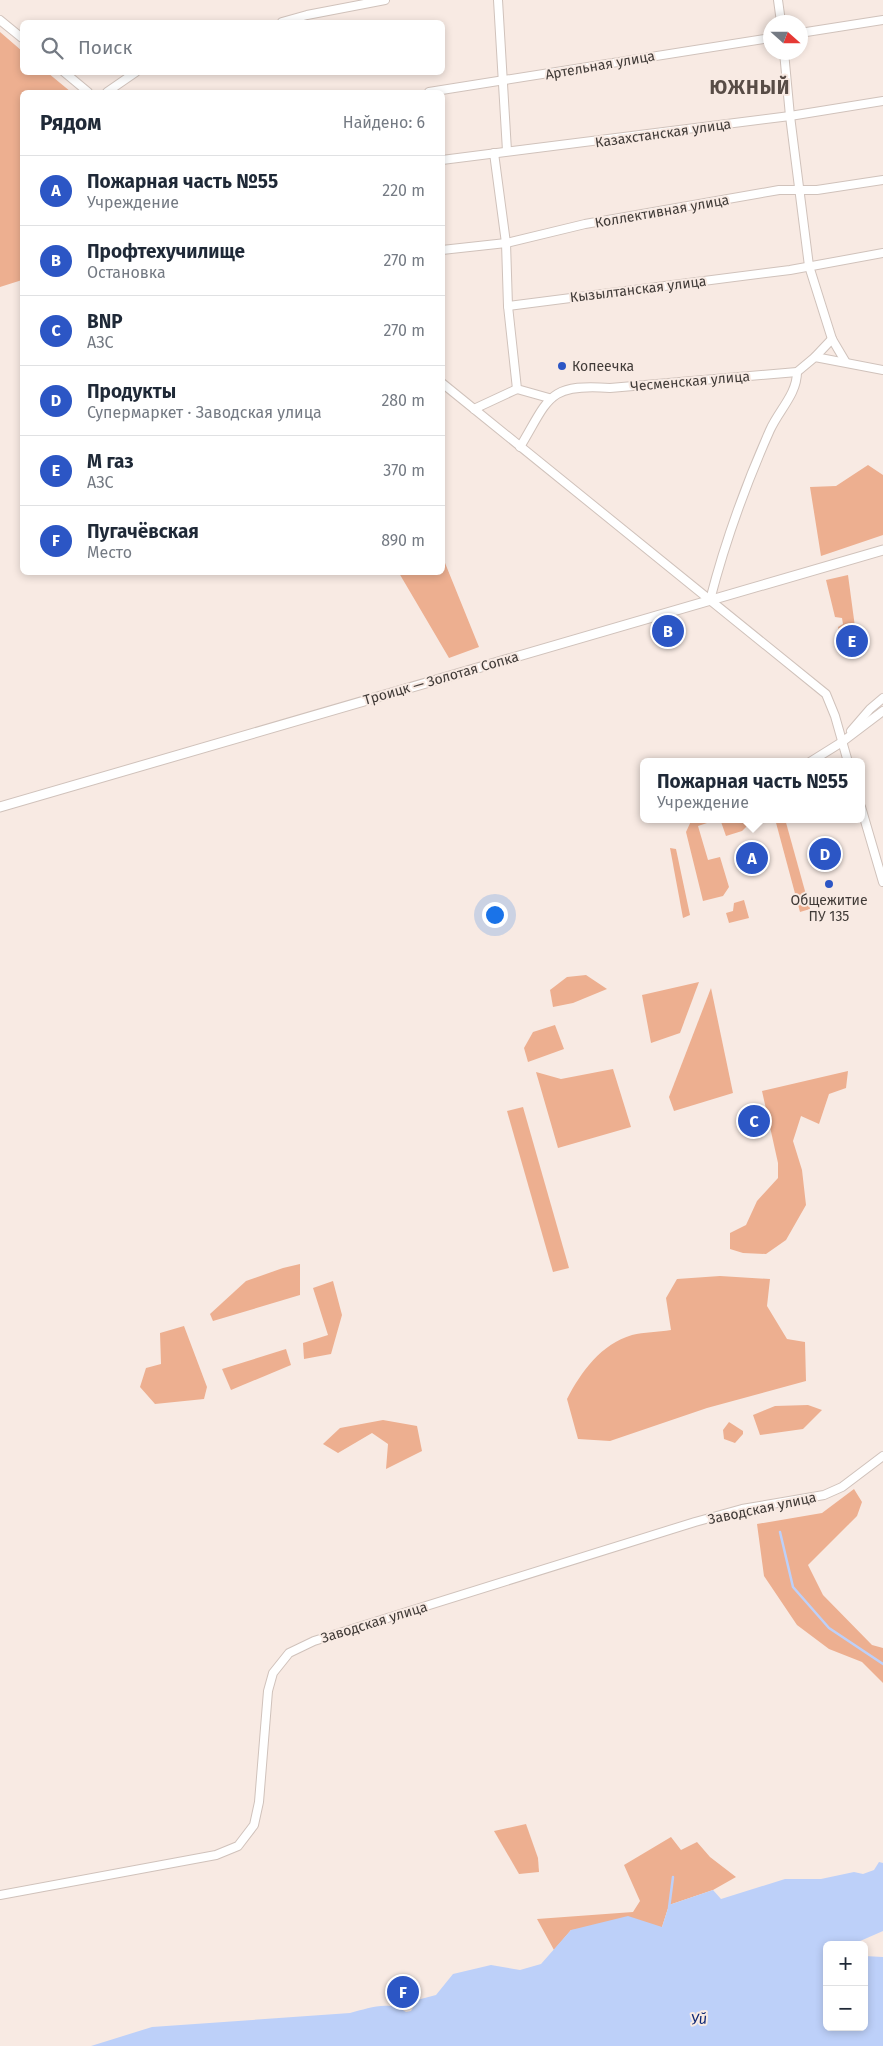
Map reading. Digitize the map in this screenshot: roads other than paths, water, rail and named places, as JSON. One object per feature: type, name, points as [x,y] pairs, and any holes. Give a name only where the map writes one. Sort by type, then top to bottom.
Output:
[{"type":"street","points":[[289,20],[385,0]]},
{"type":"street","points":[[498,0],[501,82],[507,151]]},
{"type":"street","points":[[778,0],[780,15]]},
{"type":"street","points":[[0,20],[20,36]]},
{"type":"street","points":[[808,32],[883,20]]},
{"type":"street","name":"Артельная улица","points":[[440,90],[466,85],[501,82],[763,39]]},
{"type":"street","points":[[785,60],[809,266],[832,339],[846,361]]},
{"type":"street","points":[[68,75],[86,90]]},
{"type":"street","points":[[110,90],[132,75]]},
{"type":"street","name":"Казахстанская улица","points":[[445,160],[790,116],[883,101]]},
{"type":"street","points":[[494,153],[506,243],[508,306],[517,389]]},
{"type":"street","name":"Коллективная улица","points":[[445,250],[506,243],[584,224],[778,190],[816,190],[883,180]]},
{"type":"street","name":"Кызылтанская улица","points":[[508,306],[548,299],[645,290],[790,270],[883,253]]},
{"type":"street","points":[[710,600],[721,555],[771,429],[797,383],[797,372],[816,357],[832,339]]},
{"type":"street","points":[[816,357],[846,361],[883,370]]},
{"type":"street","name":"Чесменская улица","points":[[549,398],[565,389],[648,385],[797,372]]},
{"type":"street","points":[[445,385],[826,694],[847,758]]},
{"type":"street","points":[[474,409],[517,389],[549,398],[520,447]]},
{"type":"street","name":"Троицк — Золотая Сопка","points":[[0,807],[883,550]]},
{"type":"street","points":[[842,742],[870,709],[883,698]]},
{"type":"street","points":[[816,758],[842,742],[883,711]]},
{"type":"street","points":[[865,821],[883,882]]},
{"type":"street","name":"Заводская улица","points":[[0,1894],[216,1856],[238,1846],[254,1825],[259,1802],[268,1691],[273,1673],[289,1653],[314,1641],[695,1522],[742,1509],[824,1495],[842,1487],[883,1456]]},
{"type":"water","name":"Уй","points":[[879,1862],[883,1863],[883,1931],[860,1941],[823,1941],[823,2031],[868,2031],[868,1956],[883,1957],[883,2046],[91,2046],[152,2027],[350,2013],[379,2006],[393,2006],[406,2012],[411,2011],[417,2000],[436,1995],[453,1974],[491,1965],[520,1970],[541,1964],[571,1930],[628,1916],[662,1927],[669,1905],[713,1890],[721,1899],[785,1879],[821,1879],[854,1872],[863,1874],[874,1870]]},
{"type":"waterway","points":[[780,1532],[793,1587],[829,1628],[883,1664]]},
{"type":"waterway","points":[[669,1908],[673,1877]]},
{"type":"place","name":"Копеечка","points":[[562,366]]},
{"type":"place","name":"Профтехучилище","points":[[668,631]]},
{"type":"place","name":"М газ","points":[[852,641]]},
{"type":"place","name":"Продукты","points":[[825,854]]},
{"type":"place","name":"Пожарная часть №55","points":[[752,858]]},
{"type":"place","name":"Общежитие ПУ 135","points":[[829,884]]},
{"type":"place","name":"BNP","points":[[754,1121]]},
{"type":"place","name":"Пугачёвская","points":[[403,1992]]},
{"type":"district","name":"ЮЖНЫЙ","points":[[750,87]]}]
